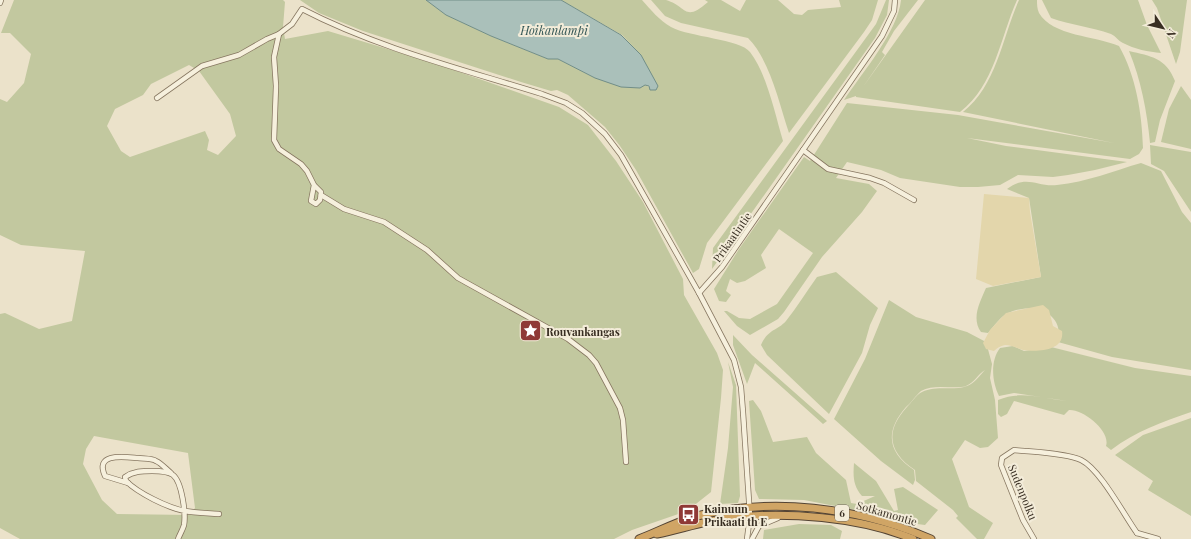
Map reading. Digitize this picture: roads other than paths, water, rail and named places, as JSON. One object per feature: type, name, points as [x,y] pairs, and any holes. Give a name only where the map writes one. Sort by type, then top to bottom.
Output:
[{"type":"highway","name":"Sotkamontie","points":[[639,539],[665,527],[693,517],[750,508],[790,507],[828,510],[880,521],[931,539]]},
{"type":"highway","name":"Sotkamontie","points":[[649,535],[707,522],[750,516],[785,515],[845,521],[877,528],[913,539]]},
{"type":"street","name":"Prikaatintie","points":[[700,293],[722,267],[882,36],[894,11],[895,0]]},
{"type":"street","points":[[157,98],[202,66],[239,56],[267,39],[279,34],[292,24],[302,9],[348,31],[542,94],[566,103],[582,113],[605,134],[621,155],[689,277],[700,293],[734,360],[741,387],[750,508],[747,539]]},
{"type":"street","points":[[279,34],[274,57],[276,86],[274,140],[279,149],[301,164],[308,171],[314,185],[320,190],[320,200],[316,204],[311,201],[314,185]]},
{"type":"street","points":[[803,150],[828,169],[870,178],[884,183],[914,200]]},
{"type":"street","points":[[321,195],[344,209],[384,222],[427,250],[458,278],[582,348],[596,363],[620,408],[623,420],[626,462]]},
{"type":"street","name":"Sudenpolku","points":[[1034,539],[1023,520],[1001,465],[1002,458],[1014,450],[1072,458],[1087,464],[1097,474],[1137,533]]},
{"type":"street","points":[[178,539],[184,523],[183,511],[183,498],[179,483],[172,474],[156,460],[116,456],[108,459],[103,464],[102,470],[105,476],[128,483],[155,500],[183,511],[219,514]]},
{"type":"street","points":[[128,483],[125,477],[131,473],[159,471],[172,474]]},
{"type":"street","points":[[752,539],[759,526],[785,515]]},
{"type":"street","points":[[1133,539],[1137,533],[1158,539]]},
{"type":"water","name":"Hoikanlampi","points":[[426,0],[561,0],[621,35],[641,55],[658,86],[656,90],[650,90],[649,86],[645,85],[640,88],[621,87],[595,78],[558,59],[548,59],[491,36],[446,15]]},
{"type":"place","name":"Rouvankangas","points":[[530,331]]},
{"type":"place","name":"Kainuun Prikaati th E","points":[[689,514]]}]
